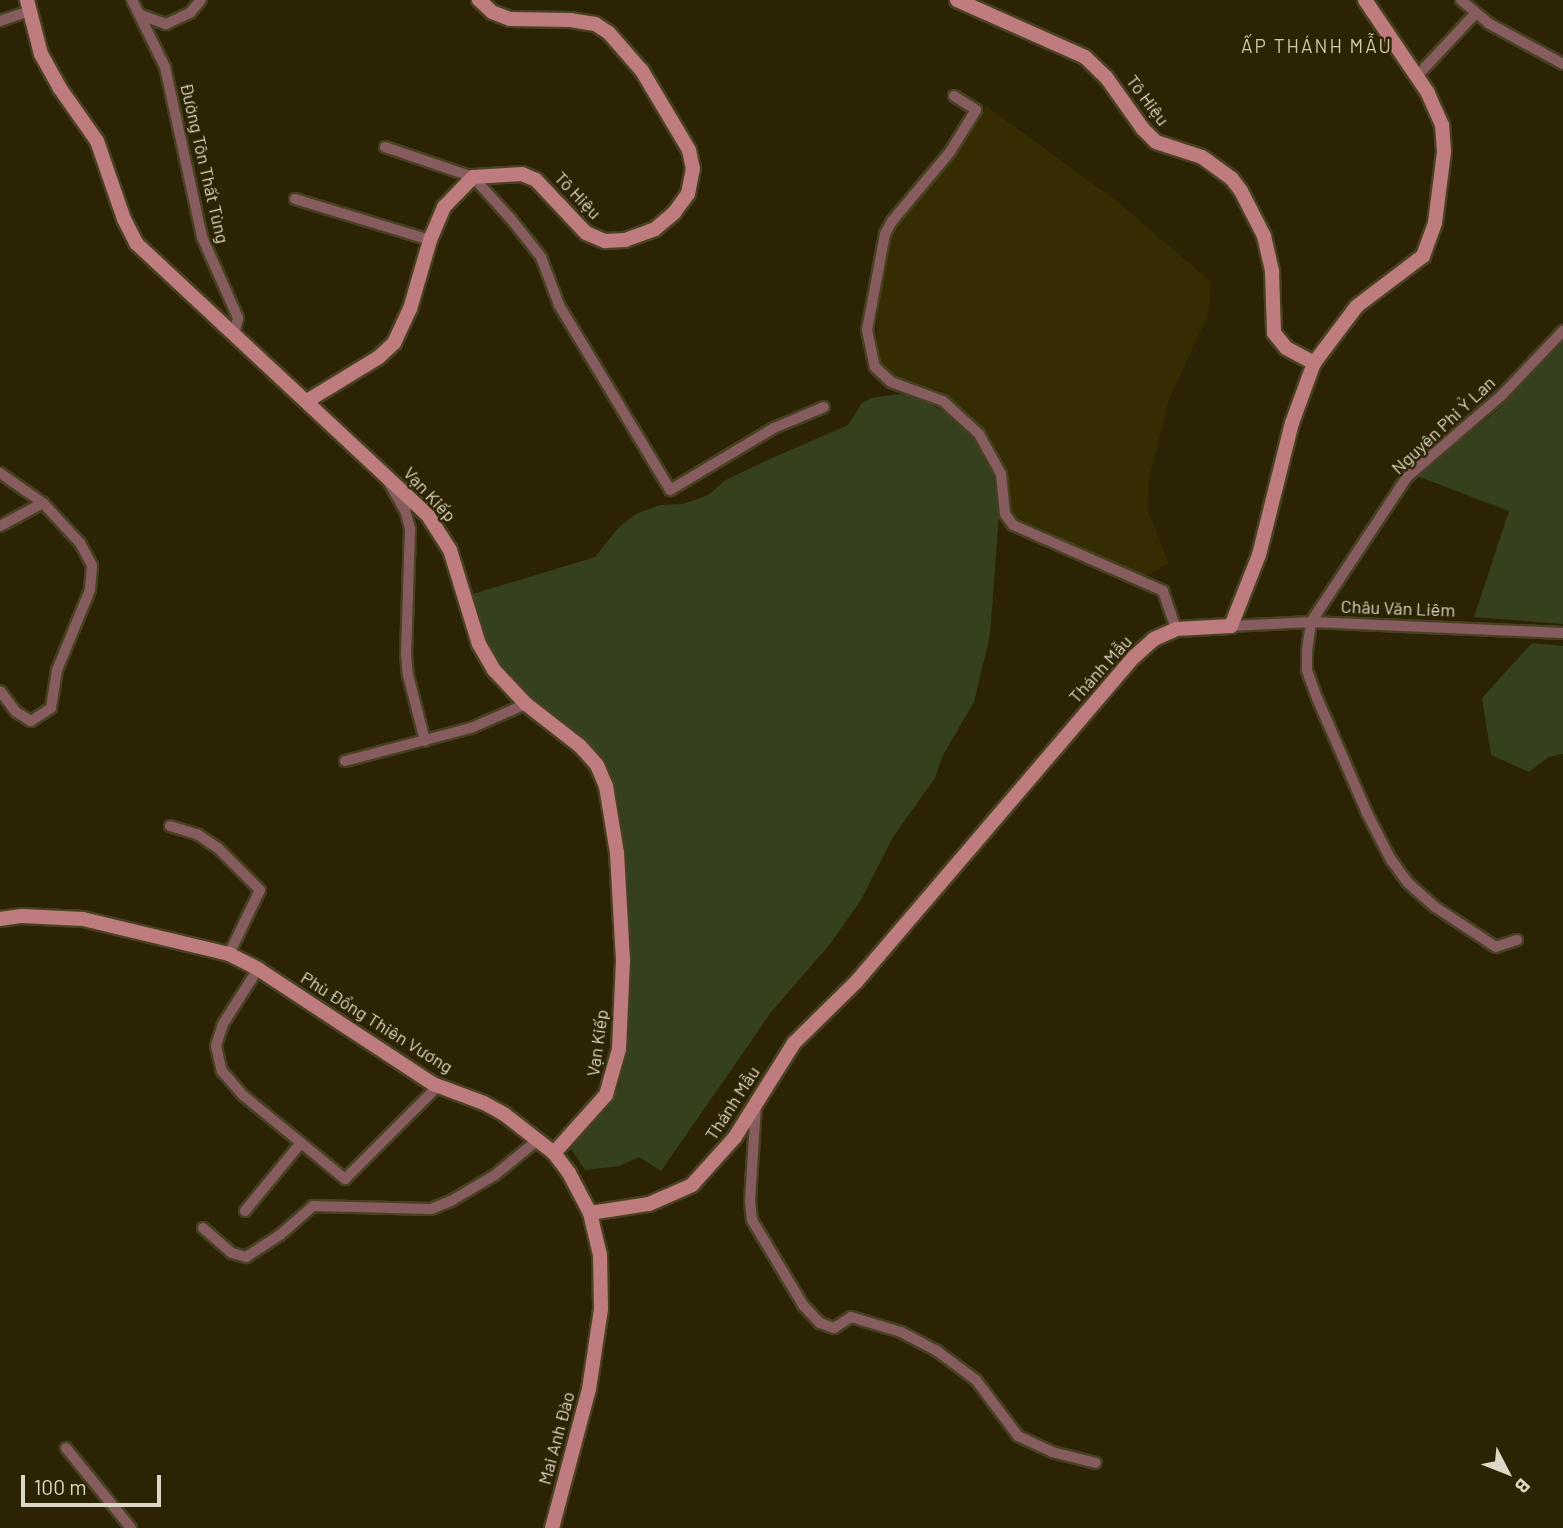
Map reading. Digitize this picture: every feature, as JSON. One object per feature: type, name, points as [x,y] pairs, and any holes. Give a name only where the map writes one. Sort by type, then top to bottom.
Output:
[{"type":"street","name":"Đường Tôn Thất Tùng","points":[[132,0],[165,67],[202,237],[238,318],[234,335]]},
{"type":"street","points":[[139,14],[166,24],[190,13],[201,0]]},
{"type":"street","name":"Tô Hiệu","points":[[472,177],[507,174],[530,177],[544,186],[586,233],[594,238],[614,241],[643,235],[664,223],[688,194],[693,169],[689,150],[677,127],[630,54],[609,33],[595,24],[571,20],[510,19],[492,12],[479,0]]},
{"type":"street","name":"Tô Hiệu","points":[[957,0],[1085,57],[1106,77],[1143,129],[1156,142],[1202,157],[1232,179],[1264,236],[1272,272],[1274,333],[1286,348],[1314,363]]},
{"type":"street","points":[[1231,626],[1259,555],[1292,423],[1314,363],[1357,306],[1415,265],[1432,238],[1444,152],[1442,125],[1433,102],[1365,0]]},
{"type":"street","points":[[1461,0],[1475,14],[1563,64]]},
{"type":"street","points":[[0,21],[28,6]]},
{"type":"street","name":"Vạn Kiếp","points":[[28,6],[41,54],[97,141],[124,219],[137,244],[427,514],[444,536],[486,659],[526,704],[580,746],[597,765],[609,801],[620,896],[622,1015],[613,1077],[600,1104],[554,1153]]},
{"type":"street","points":[[1416,77],[1475,14]]},
{"type":"street","points":[[954,96],[976,110],[950,152],[892,221],[885,234],[867,330],[875,367],[891,382],[943,401],[979,434],[1001,474],[1006,514],[1013,525],[1163,591],[1176,629]]},
{"type":"street","points":[[385,147],[472,177],[541,257],[559,305],[670,489],[774,428],[824,407]]},
{"type":"street","points":[[307,401],[379,357],[394,342],[410,309],[430,240],[444,207],[472,177]]},
{"type":"street","points":[[295,199],[430,240]]},
{"type":"street","name":"Nguyên Phi Ỷ Lan","points":[[1311,622],[1407,477],[1501,396],[1563,331]]},
{"type":"street","points":[[0,473],[43,503],[80,543],[92,566],[90,590],[57,670],[51,708],[32,721],[16,712],[0,691]]},
{"type":"street","points":[[385,475],[405,510],[410,529],[407,664],[425,741]]},
{"type":"street","points":[[0,526],[43,503]]},
{"type":"street","points":[[1311,622],[1307,670],[1367,813],[1391,860],[1408,883],[1435,906],[1496,947],[1517,940]]},
{"type":"street","name":"Châu Văn Liêm","points":[[1231,626],[1311,622],[1563,633]]},
{"type":"street","name":"Thánh Mẫu","points":[[590,1213],[649,1204],[692,1185],[722,1153],[794,1043],[874,961],[1040,770],[1106,688],[1154,639],[1176,629],[1231,626]]},
{"type":"street","points":[[345,761],[471,728],[526,704]]},
{"type":"street","points":[[170,826],[197,834],[218,848],[260,890],[229,954]]},
{"type":"street","name":"Phù Đổng Thiên Vương","points":[[0,919],[22,916],[82,919],[229,954],[438,1086],[484,1103],[538,1139],[569,1172],[590,1213],[600,1255],[601,1309],[594,1358]]},
{"type":"street","points":[[258,970],[223,1024],[216,1046],[222,1071],[244,1096],[345,1179],[438,1086]]},
{"type":"street","points":[[755,1105],[750,1201],[752,1220],[803,1305],[820,1323],[834,1328],[851,1317],[901,1332],[937,1351],[976,1380],[1018,1436],[1052,1452],[1096,1463]]},
{"type":"street","points":[[204,1228],[232,1253],[246,1258],[313,1206],[431,1209],[451,1201],[495,1175],[538,1139]]},
{"type":"street","points":[[245,1212],[300,1144]]},
{"type":"street","name":"Mai Anh Đào","points":[[552,1528],[589,1389],[594,1358]]},
{"type":"street","points":[[66,1448],[131,1528]]},
{"type":"shaded area","points":[[986,106],[1122,205],[1211,282],[1209,312],[1169,400],[1149,479],[1148,511],[1169,563],[1144,577],[1017,520],[1012,512],[1008,474],[1001,457],[979,424],[944,392],[896,378],[887,372],[877,352],[877,314],[889,239],[896,223],[948,164]]},
{"type":"green space","points":[[1563,339],[1563,624],[1474,617],[1509,511],[1417,476],[1499,409]]},
{"type":"green space","points":[[900,394],[922,399],[953,417],[980,446],[993,474],[999,515],[990,635],[974,702],[943,755],[935,778],[893,837],[861,900],[830,944],[772,1011],[661,1171],[639,1157],[620,1166],[585,1170],[570,1147],[608,1108],[619,1086],[625,1060],[630,925],[619,806],[605,763],[588,743],[524,691],[493,656],[482,632],[473,594],[595,557],[619,527],[636,514],[660,505],[683,504],[708,495],[726,480],[848,425],[862,403],[871,398]]},
{"type":"green space","points":[[1532,643],[1563,646],[1563,754],[1549,757],[1529,772],[1491,755],[1482,698]]},
{"type":"district","name":"ẤP THÁNH MẪU","points":[[1317,46]]}]
